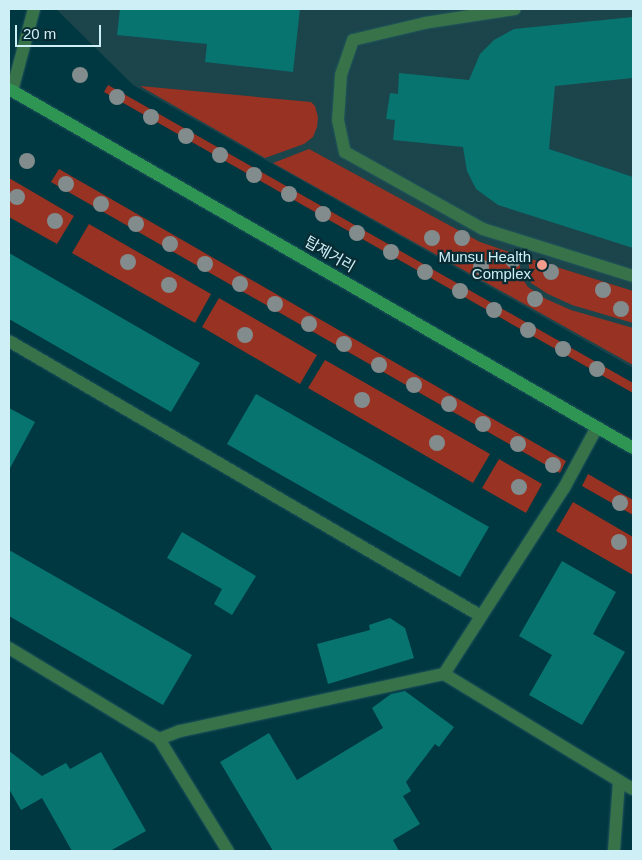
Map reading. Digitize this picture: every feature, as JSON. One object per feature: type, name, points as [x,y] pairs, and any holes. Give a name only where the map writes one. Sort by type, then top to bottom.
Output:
[{"type":"main road","name":"탑제거리","points":[[10,94],[633,448]]},
{"type":"street","points":[[10,94],[34,9]]},
{"type":"street","points":[[515,9],[425,23],[353,40],[341,75],[338,120],[345,152],[483,229],[633,276]]},
{"type":"street","points":[[9,341],[481,616]]},
{"type":"street","points":[[444,674],[564,488],[598,427]]},
{"type":"street","points":[[9,648],[159,739],[228,851]]},
{"type":"street","points":[[159,739],[180,731],[444,674],[633,789]]},
{"type":"street","points":[[614,851],[619,781]]},
{"type":"shaded area","name":"Munsu Health Complex","points":[[56,9],[633,9],[633,368],[133,85]]},
{"type":"shaded area","points":[[108,85],[633,383],[633,393],[104,92]]},
{"type":"shaded area","points":[[140,86],[311,102],[315,106],[318,117],[317,127],[313,137],[304,144],[265,158]]},
{"type":"shaded area","points":[[309,149],[480,242],[518,255],[522,278],[528,287],[546,299],[571,310],[633,328],[633,365],[273,163]]},
{"type":"shaded area","points":[[59,169],[566,461],[560,473],[51,182]]},
{"type":"shaded area","points":[[9,178],[74,216],[57,244],[9,217]]},
{"type":"shaded area","points":[[89,224],[211,294],[195,323],[72,253]]},
{"type":"shaded area","points":[[528,258],[633,291],[633,323],[572,305],[548,294],[531,283]]},
{"type":"shaded area","points":[[219,298],[317,355],[300,384],[202,327]]},
{"type":"shaded area","points":[[325,360],[490,454],[473,483],[308,388]]},
{"type":"shaded area","points":[[499,459],[542,484],[526,513],[482,488]]},
{"type":"shaded area","points":[[588,474],[633,500],[633,515],[582,486]]},
{"type":"shaded area","points":[[573,502],[633,537],[633,575],[556,531]]},
{"type":"building","points":[[120,9],[300,9],[293,72],[205,62],[207,44],[117,35]]},
{"type":"building","points":[[633,17],[633,78],[555,86],[549,149],[633,177],[633,248],[498,205],[476,189],[467,171],[463,147],[393,140],[395,120],[386,119],[390,93],[398,94],[399,73],[469,80],[480,54],[494,40],[514,29]]},
{"type":"building","points":[[9,253],[200,363],[171,412],[9,319]]},
{"type":"building","points":[[256,394],[489,527],[460,577],[227,444]]},
{"type":"building","points":[[9,408],[35,422],[9,470]]},
{"type":"building","points":[[182,532],[256,576],[232,615],[214,604],[222,589],[167,558]]},
{"type":"building","points":[[9,550],[192,655],[163,705],[9,616]]},
{"type":"building","points":[[562,561],[616,592],[593,634],[625,652],[582,725],[529,695],[552,655],[519,636]]},
{"type":"building","points":[[390,618],[405,628],[414,658],[328,684],[317,644],[370,630],[369,625]]},
{"type":"building","points":[[405,691],[454,727],[439,747],[435,744],[406,782],[411,791],[403,796],[420,824],[393,840],[399,851],[273,851],[220,762],[269,733],[297,780],[383,728],[372,708],[391,694]]},
{"type":"building","points":[[9,751],[42,776],[66,763],[70,769],[101,752],[146,831],[110,851],[72,851],[42,798],[21,810],[9,789]]},
{"type":"place","name":"Munsu Health Complex","points":[[542,265]]}]
